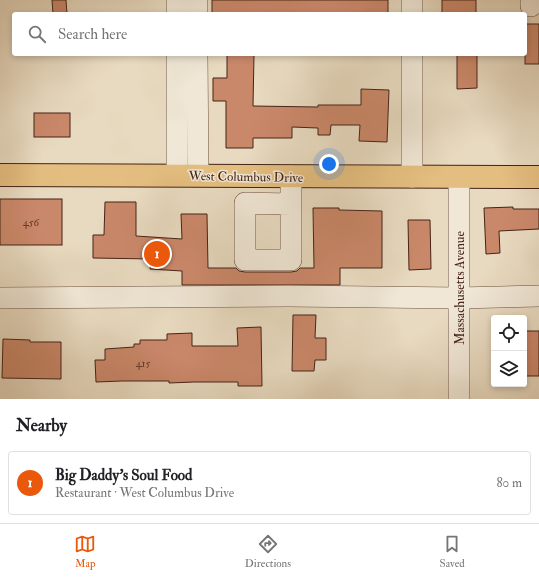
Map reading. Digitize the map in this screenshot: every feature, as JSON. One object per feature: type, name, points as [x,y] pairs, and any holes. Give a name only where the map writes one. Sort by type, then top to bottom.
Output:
[{"type":"main road","name":"West Columbus Drive","points":[[0,175],[539,177]]},
{"type":"street","points":[[177,0],[177,12]]},
{"type":"street","points":[[197,0],[197,12]]},
{"type":"street","points":[[412,0],[412,12]]},
{"type":"street","points":[[177,56],[188,175]]},
{"type":"street","points":[[188,175],[197,56]]},
{"type":"street","points":[[412,56],[412,177]]},
{"type":"street","points":[[291,176],[291,204]]},
{"type":"street","name":"Massachusetts Avenue","points":[[459,177],[460,399]]},
{"type":"street","points":[[0,298],[288,296],[459,298],[539,296]]},
{"type":"building","points":[[52,0],[66,0],[67,12],[53,12]]},
{"type":"building","points":[[212,0],[388,0],[388,12],[212,12]]},
{"type":"building","points":[[442,0],[476,0],[476,12],[442,12]]},
{"type":"building","points":[[527,24],[539,24],[539,64],[525,64],[525,56],[527,56]]},
{"type":"building","points":[[227,56],[254,56],[253,106],[318,107],[318,105],[361,105],[361,89],[389,90],[387,142],[359,141],[360,125],[331,125],[330,135],[318,135],[318,128],[292,127],[292,138],[253,138],[253,148],[226,148],[226,101],[213,101],[213,78],[227,78]]},
{"type":"building","points":[[457,56],[477,56],[477,88],[457,89]]},
{"type":"building","points":[[34,113],[70,113],[70,137],[34,137]]},
{"type":"building","points":[[0,199],[62,199],[62,245],[0,245]]},
{"type":"building","points":[[105,202],[136,202],[136,236],[182,239],[181,214],[207,214],[208,268],[236,268],[239,271],[245,272],[291,272],[297,271],[300,268],[314,268],[313,208],[382,211],[382,268],[340,268],[340,285],[182,285],[182,271],[150,269],[151,259],[93,258],[93,235],[104,235]]},
{"type":"building","points":[[513,207],[513,209],[539,209],[539,229],[499,231],[500,253],[486,254],[484,208]]},
{"type":"building","points":[[408,220],[430,220],[431,269],[409,270]]},
{"type":"building","points":[[293,315],[316,315],[315,338],[326,338],[326,360],[315,360],[314,371],[292,371]]},
{"type":"building","points":[[261,327],[262,386],[238,386],[238,382],[96,382],[95,360],[105,360],[105,349],[134,347],[134,344],[140,344],[140,340],[167,340],[167,334],[192,333],[192,346],[238,346],[237,328]]},
{"type":"building","points":[[527,331],[539,331],[539,376],[527,376]]},
{"type":"building","points":[[3,339],[30,340],[30,342],[61,342],[61,379],[2,378]]},
{"type":"place","name":"Big Daddy's Soul Food","points":[[157,254]]}]
